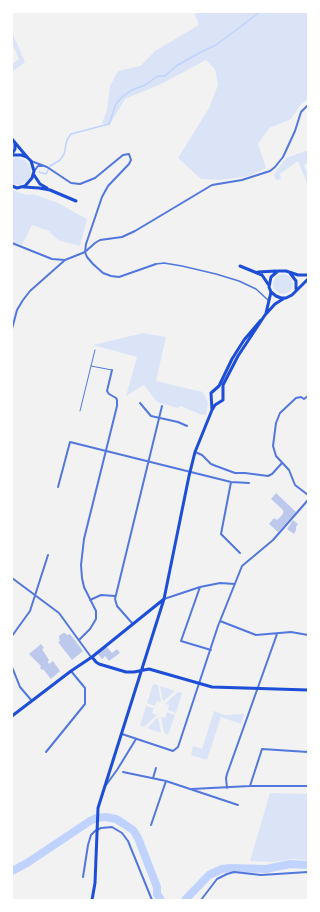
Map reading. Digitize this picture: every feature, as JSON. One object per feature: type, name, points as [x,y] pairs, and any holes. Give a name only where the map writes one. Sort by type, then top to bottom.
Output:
[{"type":"main road","points":[[12,139],[31,161],[34,173],[40,184],[76,201]]},
{"type":"main road","points":[[15,143],[15,149],[12,155],[21,155],[26,157]]},
{"type":"main road","points":[[22,187],[30,183],[34,173]]},
{"type":"main road","points":[[12,186],[50,190]]},
{"type":"main road","points":[[92,900],[96,883],[98,811],[164,599],[190,472],[212,410],[223,400],[224,385],[238,356],[264,316],[270,301],[271,292],[264,277],[256,272],[240,266]]},
{"type":"main road","points":[[256,272],[282,270],[298,275],[308,274]]},
{"type":"main road","points":[[269,287],[271,277],[282,270]]},
{"type":"main road","points":[[288,271],[294,276],[296,281],[294,292]]},
{"type":"main road","points":[[212,410],[211,393],[216,390],[240,345],[275,304],[289,297],[308,279]]},
{"type":"main road","points":[[271,292],[283,299]]},
{"type":"main road","points":[[216,390],[223,393]]},
{"type":"main road","points":[[211,399],[218,403]]},
{"type":"main road","points":[[12,716],[92,657],[132,623],[164,599]]},
{"type":"main road","points":[[92,657],[99,664],[126,672],[150,669],[212,687],[308,690]]},
{"type":"street","points":[[12,329],[17,310],[23,300],[30,291],[65,260],[85,252],[100,240],[122,237],[135,232],[212,185],[242,180],[270,171],[283,157],[295,131],[301,112],[308,105]]},
{"type":"street","points":[[31,161],[44,165],[71,183],[80,184],[95,178],[123,155],[129,154],[129,164],[108,186],[102,197],[86,244],[85,252],[87,257],[102,273],[111,276],[119,276],[156,264],[164,263],[216,274],[239,281],[256,290],[270,301]]},
{"type":"street","points":[[34,173],[38,166],[44,165]]},
{"type":"street","points":[[12,243],[52,259],[65,260]]},
{"type":"street","points":[[79,640],[90,629],[96,619],[96,611],[90,600],[82,578],[82,550],[118,402],[116,398],[107,391],[112,370]]},
{"type":"street","points":[[308,396],[304,399],[301,397],[296,398],[283,409],[277,418],[274,449],[276,456],[289,470],[295,485],[308,495]]},
{"type":"street","points":[[140,403],[151,416],[178,422],[187,426]]},
{"type":"street","points":[[132,623],[117,606],[115,599],[162,406]]},
{"type":"street","points":[[58,487],[70,442],[231,482],[249,483]]},
{"type":"street","points":[[196,452],[202,455],[211,464],[235,473],[268,476],[283,463]]},
{"type":"street","points":[[231,482],[221,534],[240,554]]},
{"type":"street","points":[[122,734],[173,751],[178,747],[220,621],[242,566],[246,561],[273,540],[307,501]]},
{"type":"street","points":[[12,636],[30,612],[48,555]]},
{"type":"street","points":[[12,578],[59,613],[92,657]]},
{"type":"street","points":[[164,599],[200,587],[220,583],[235,584]]},
{"type":"street","points":[[200,587],[181,641],[211,650]]},
{"type":"street","points":[[90,600],[100,595],[116,596]]},
{"type":"street","points":[[220,621],[256,635],[291,632],[308,635]]},
{"type":"street","points":[[227,788],[227,774],[277,634]]},
{"type":"street","points":[[12,667],[20,687],[32,701]]},
{"type":"street","points":[[46,752],[85,704],[85,688],[71,671]]},
{"type":"street","points":[[104,788],[136,739]]},
{"type":"street","points":[[250,786],[262,749],[308,752]]},
{"type":"street","points":[[153,778],[156,768]]},
{"type":"street","points":[[117,770],[166,781],[238,805]]},
{"type":"street","points":[[151,825],[166,781]]},
{"type":"street","points":[[189,789],[250,786],[308,786]]},
{"type":"street","points":[[84,877],[92,833],[97,829],[112,827],[119,830],[125,836],[137,860],[152,900]]},
{"type":"street","points":[[200,900],[217,879],[234,872],[261,875],[308,872]]},
{"type":"lane","points":[[80,411],[95,350]]},
{"type":"lane","points":[[91,366],[112,370]]},
{"type":"shaded area","points":[[194,12],[308,12],[308,99],[302,103],[291,119],[269,128],[258,144],[266,168],[249,176],[221,180],[201,179],[178,158],[209,108],[218,85],[215,69],[206,60],[161,84],[125,99],[109,126],[102,123],[107,110],[110,86],[118,71],[140,66],[155,51],[199,25]]},
{"type":"shaded area","points":[[12,32],[25,62],[12,72],[12,64],[19,59],[12,43]]},
{"type":"shaded area","points":[[308,150],[308,163],[304,165],[308,175],[308,186],[298,161],[280,174],[281,179],[276,180],[274,174],[286,158]]},
{"type":"shaded area","points":[[16,157],[25,160],[31,168],[30,178],[20,185],[12,184],[12,159]]},
{"type":"shaded area","points":[[12,190],[27,195],[33,194],[58,203],[87,219],[80,246],[58,240],[49,231],[32,225],[22,245],[12,242]]},
{"type":"shaded area","points":[[283,274],[290,277],[293,284],[290,291],[283,294],[276,291],[273,284],[276,277]]},
{"type":"shaded area","points":[[143,333],[166,337],[156,381],[203,392],[208,402],[206,415],[199,414],[181,406],[178,408],[157,402],[144,385],[126,396],[137,357],[93,345]]},
{"type":"shaded area","points":[[153,684],[158,685],[161,702],[157,701],[155,706],[147,703]]},
{"type":"shaded area","points":[[160,686],[175,691],[163,701]]},
{"type":"shaded area","points":[[178,692],[182,693],[176,713],[168,710],[169,705],[165,704]]},
{"type":"shaded area","points":[[146,706],[154,708],[152,713],[157,715],[144,727],[140,725]]},
{"type":"shaded area","points":[[214,711],[225,715],[244,714],[241,724],[221,717],[207,760],[191,755],[193,746],[202,749]]},
{"type":"shaded area","points":[[167,712],[175,715],[168,735],[164,733],[161,716],[165,718]]},
{"type":"shaded area","points":[[158,717],[161,732],[161,733],[147,728]]},
{"type":"shaded area","points":[[270,793],[308,794],[308,860],[292,859],[271,862],[250,861]]},
{"type":"building","points":[[276,493],[296,512],[278,532],[269,524],[274,518],[277,520],[283,514],[283,510],[271,499]]},
{"type":"building","points":[[293,520],[298,524],[294,534],[287,529]]},
{"type":"building","points":[[63,633],[67,635],[70,634],[83,651],[72,660],[58,642],[60,641],[59,636]]},
{"type":"building","points":[[41,644],[44,648],[42,649],[49,660],[49,664],[53,661],[60,671],[51,679],[29,654]]},
{"type":"building","points":[[106,646],[112,653],[117,649],[120,653],[109,661],[105,656],[102,659],[97,653]]},
{"type":"waterway","points":[[39,172],[46,174],[50,166],[60,160],[64,154],[67,140],[71,134],[109,124],[116,104],[122,97],[132,90],[145,85],[158,76],[165,76],[176,66],[216,45],[260,12]]},
{"type":"waterway","points":[[12,871],[27,863],[90,821],[96,818],[106,817],[116,819],[133,830],[138,838],[157,887],[157,894],[161,900]]},
{"type":"waterway","points":[[185,900],[209,875],[222,869],[266,869],[290,864],[308,865]]}]
